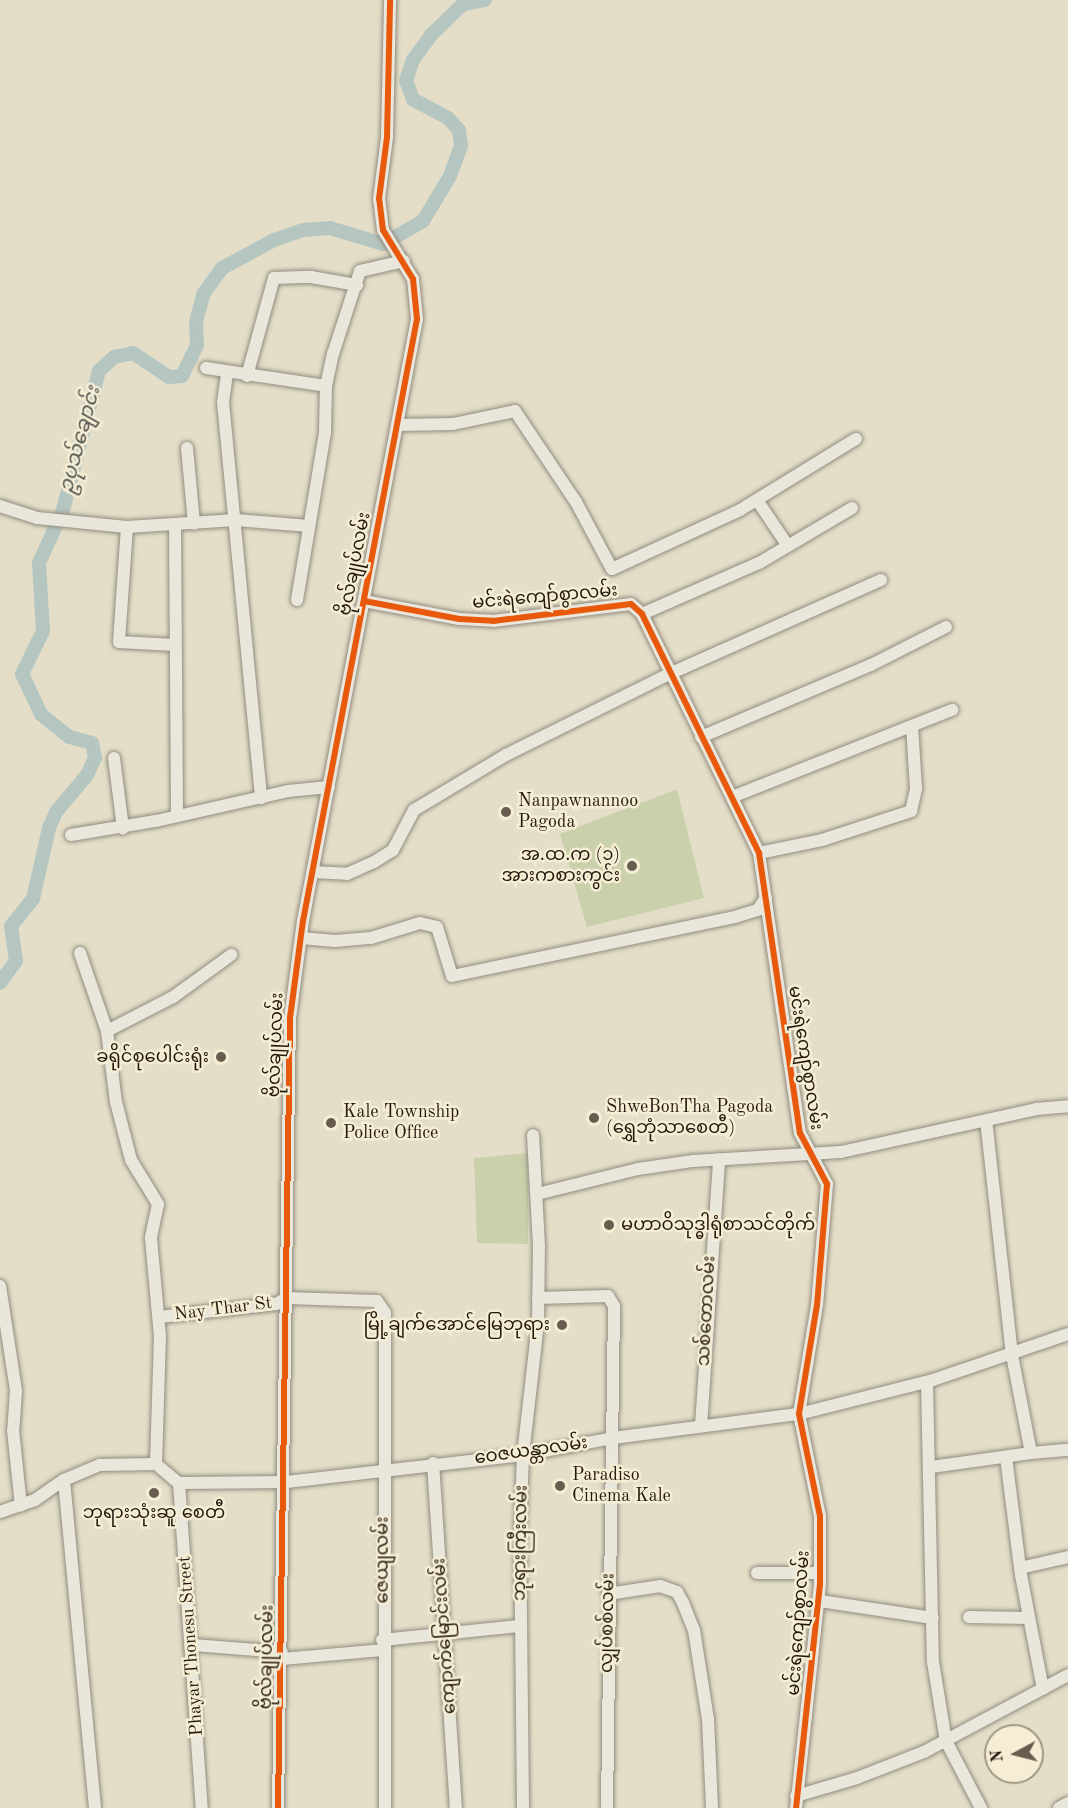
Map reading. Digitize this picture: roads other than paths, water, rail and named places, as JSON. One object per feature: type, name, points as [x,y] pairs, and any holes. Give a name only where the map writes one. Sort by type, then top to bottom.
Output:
[{"type":"street","name":"ဗိုလ်ချုပ်လမ်း","points":[[278,1808],[286,1482],[290,1018],[301,938],[418,303],[413,279],[383,230],[379,199],[387,137],[390,0]]},
{"type":"street","points":[[297,600],[325,432],[326,386],[360,271],[404,261]]},
{"type":"street","points":[[247,376],[274,278],[311,277],[357,285]]},
{"type":"street","points":[[206,368],[227,374],[326,386]]},
{"type":"street","points":[[227,374],[223,402],[261,798]]},
{"type":"street","points":[[397,425],[453,424],[515,411],[576,502],[612,569],[757,500],[856,439]]},
{"type":"street","points":[[187,448],[194,524]]},
{"type":"street","points":[[757,500],[788,546]]},
{"type":"street","points":[[0,506],[37,518],[127,527],[175,526],[236,520],[309,526]]},
{"type":"street","points":[[642,614],[759,563],[852,508]]},
{"type":"street","points":[[175,526],[177,814]]},
{"type":"street","points":[[127,527],[119,642],[175,645]]},
{"type":"street","points":[[313,872],[347,874],[374,862],[393,850],[414,810],[440,792],[669,674],[881,580]]},
{"type":"street","name":"မင်းရဲကျော်စွာလမ်း","points":[[364,601],[459,619],[493,621],[631,604],[642,614],[669,674],[759,853],[796,1110],[810,1155],[819,1165],[827,1184],[817,1305],[799,1414],[820,1516],[820,1601],[796,1802]]},
{"type":"street","points":[[701,737],[871,665],[946,627]]},
{"type":"street","points":[[732,797],[952,710]]},
{"type":"street","points":[[759,853],[822,840],[911,811],[916,789],[912,726]]},
{"type":"street","points":[[114,758],[123,828]]},
{"type":"street","points":[[71,835],[123,828],[177,814],[329,787]]},
{"type":"street","points":[[301,938],[335,941],[371,938],[420,923],[437,927],[452,976],[758,910],[766,897]]},
{"type":"street","points":[[80,953],[107,1031],[116,1102],[131,1160],[158,1204],[151,1238],[159,1317],[156,1464]]},
{"type":"street","points":[[107,1031],[173,997],[231,955]]},
{"type":"street","points":[[537,1194],[638,1169],[719,1160],[841,1152],[1036,1109],[1068,1106]]},
{"type":"street","points":[[986,1121],[1012,1355],[1031,1454]]},
{"type":"street","name":"ဘုရားကြီးလမ်း","points":[[523,1808],[519,1626],[523,1455],[538,1298],[537,1194],[533,1135]]},
{"type":"street","name":"သစ်တောလမ်း","points":[[701,1426],[719,1160]]},
{"type":"street","points":[[0,1286],[16,1391],[13,1430],[21,1506]]},
{"type":"street","name":"Nay Thar St","points":[[159,1317],[276,1304],[287,1298],[377,1301],[385,1313]]},
{"type":"street","name":"လျှပ်စစ်လမ်း","points":[[538,1298],[612,1299],[616,1340],[608,1594],[607,1808]]},
{"type":"street","name":"ဇေယျလမ်း","points":[[385,1313],[382,1645],[385,1808]]},
{"type":"street","name":"ဝေဇယန္တာလမ်း","points":[[179,1483],[286,1482],[433,1463],[523,1455],[613,1438],[799,1414],[927,1382],[1012,1355],[1068,1334]]},
{"type":"street","points":[[927,1382],[931,1467],[933,1662],[946,1741],[981,1808]]},
{"type":"street","points":[[931,1467],[1068,1450]]},
{"type":"street","points":[[1006,1457],[1020,1568],[1043,1689]]},
{"type":"street","name":"ကျောက်မြောင်းလမ်း","points":[[433,1463],[456,1808]]},
{"type":"street","points":[[0,1512],[21,1506],[63,1480],[100,1465],[156,1464],[179,1483]]},
{"type":"street","points":[[63,1480],[95,1808]]},
{"type":"street","name":"Phayar Thonesu Street","points":[[179,1483],[193,1645],[202,1808]]},
{"type":"street","points":[[1020,1568],[1068,1557]]},
{"type":"street","points":[[757,1573],[820,1573]]},
{"type":"street","points":[[608,1594],[660,1586],[677,1592],[683,1603],[694,1630],[708,1719],[712,1808]]},
{"type":"street","points":[[820,1601],[933,1618]]},
{"type":"street","points":[[969,1617],[1029,1618]]},
{"type":"street","points":[[193,1645],[282,1656],[382,1645],[445,1632],[519,1626]]},
{"type":"street","points":[[796,1802],[946,1741],[1068,1675]]},
{"type":"street","points":[[1059,1808],[1068,1803]]},
{"type":"waterway","name":"ဥပုသ်ချောင်း","points":[[0,983],[16,961],[11,926],[33,899],[49,828],[56,812],[87,775],[95,758],[92,743],[69,737],[41,714],[22,674],[43,631],[39,563],[63,510],[99,371],[114,357],[133,353],[169,377],[182,376],[197,345],[196,322],[204,293],[222,268],[274,240],[303,230],[330,228],[383,244],[423,221],[450,176],[461,145],[459,130],[448,118],[413,99],[406,81],[413,60],[431,35],[463,4],[485,0]]},
{"type":"place","name":"Nanpawnannoo Pagoda","points":[[506,812]]},
{"type":"place","name":"အ.ထ.က (၁) အားကစားကွင်း","points":[[632,866]]},
{"type":"place","name":"ခရိုင်စုပေါင်းရုံး","points":[[221,1057]]},
{"type":"place","name":"ShweBonTha Pagoda (ရွှေဘုံသာစေတီ)","points":[[594,1118]]},
{"type":"place","name":"Kale Township Police Office","points":[[331,1123]]},
{"type":"place","name":"မဟာဝိသုဒ္ဓါရုံစာသင်တိုက်","points":[[609,1225]]},
{"type":"place","name":"မြို့ချက်အောင်မြေဘုရား","points":[[562,1325]]},
{"type":"place","name":"Paradiso Cinema Kale","points":[[560,1486]]},
{"type":"place","name":"ဘုရားသုံးဆူ စေတီ","points":[[154,1493]]}]
